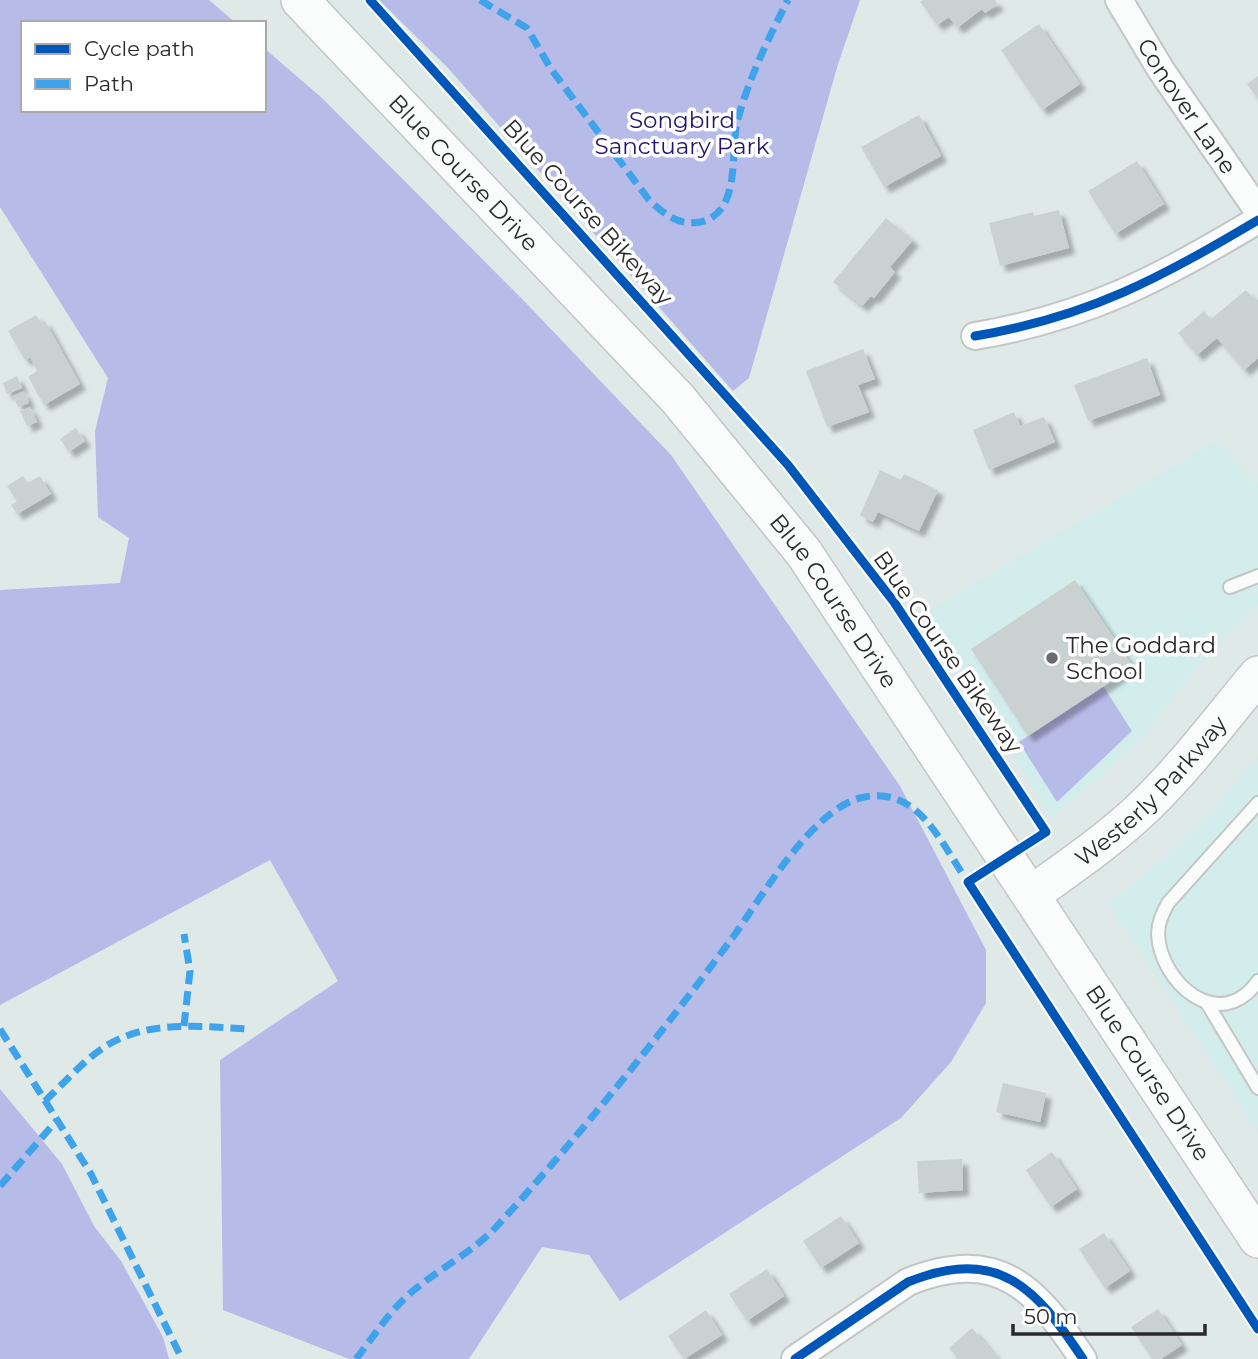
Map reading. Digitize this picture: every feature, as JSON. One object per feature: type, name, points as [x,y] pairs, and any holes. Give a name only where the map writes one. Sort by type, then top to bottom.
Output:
[{"type":"main road","name":"Blue Course Drive","points":[[294,0],[326,28]]},
{"type":"main road","name":"Blue Course Drive","points":[[300,0],[716,443],[804,553],[1258,1239]]},
{"type":"main road","name":"Westerly Parkway","points":[[1032,894],[1101,845],[1147,804],[1190,758],[1258,675]]},
{"type":"street","name":"Conover Lane","points":[[1119,0],[1161,71],[1258,211]]},
{"type":"street","points":[[975,336],[1025,328],[1103,304],[1169,273],[1258,220]]},
{"type":"street","points":[[795,1359],[908,1282],[940,1272],[972,1269],[1010,1279],[1030,1291],[1044,1304],[1083,1359]]},
{"type":"lane","points":[[1230,587],[1258,576]]},
{"type":"lane","points":[[1258,803],[1168,903],[1160,918],[1158,934],[1171,970],[1187,990],[1207,1003],[1225,1006],[1238,1000],[1258,981]]},
{"type":"lane","points":[[1207,1003],[1258,1088]]},
{"type":"shaded area","points":[[1218,440],[1258,486],[1258,604],[1193,671],[1142,739],[1052,818],[923,614]]},
{"type":"shaded area","points":[[1258,757],[1258,1133],[1108,903],[1172,851],[1208,816]]},
{"type":"green space","points":[[0,0],[209,0],[234,21],[21,21],[21,112],[266,112],[266,50],[322,98],[526,303],[671,455],[900,786],[986,950],[986,1003],[951,1062],[901,1118],[620,1301],[589,1255],[542,1247],[469,1359],[349,1359],[223,1310],[220,1060],[338,981],[270,860],[0,1005],[0,590],[120,583],[129,538],[98,517],[95,431],[108,378],[0,207]]},
{"type":"green space","name":"Songbird Sanctuary Park","points":[[379,0],[860,0],[838,64],[749,378],[733,391],[448,68]]},
{"type":"green space","points":[[1103,686],[1132,731],[1057,802],[1019,742]]},
{"type":"green space","points":[[0,1089],[62,1164],[94,1226],[121,1261],[163,1337],[169,1359],[0,1359]]},
{"type":"building","points":[[995,0],[998,4],[985,13],[982,9],[957,28],[949,17],[937,25],[920,2]]},
{"type":"building","points":[[1039,24],[1080,84],[1042,110],[1001,50]]},
{"type":"building","points":[[1258,76],[1258,99],[1247,84]]},
{"type":"building","points":[[919,115],[941,156],[884,187],[861,147]]},
{"type":"building","points":[[1137,161],[1164,204],[1115,234],[1088,191]]},
{"type":"building","points":[[1059,210],[1069,248],[1000,266],[989,223],[1033,212],[1034,216]]},
{"type":"building","points":[[886,218],[913,240],[890,267],[895,272],[874,298],[871,296],[862,306],[833,282]]},
{"type":"building","points":[[1246,290],[1258,303],[1258,358],[1244,370],[1217,338],[1197,355],[1178,333],[1204,311],[1211,319]]},
{"type":"building","points":[[36,315],[41,323],[45,321],[80,384],[44,405],[28,377],[37,371],[30,357],[25,360],[8,331]]},
{"type":"building","points":[[863,349],[875,379],[858,385],[869,412],[827,427],[806,371]]},
{"type":"building","points":[[1147,358],[1160,395],[1088,421],[1074,385]]},
{"type":"building","points":[[17,376],[22,388],[7,394],[3,383]]},
{"type":"building","points":[[24,391],[29,403],[18,407],[13,396]]},
{"type":"building","points":[[30,407],[37,422],[27,426],[20,411]]},
{"type":"building","points":[[1014,412],[1020,426],[1044,417],[1055,442],[989,470],[973,430]]},
{"type":"building","points":[[76,428],[85,441],[69,452],[60,439]]},
{"type":"building","points":[[880,470],[901,480],[904,474],[938,490],[919,531],[878,512],[873,522],[860,515]]},
{"type":"building","points":[[23,476],[27,483],[40,476],[51,494],[17,514],[11,505],[17,501],[7,486]]},
{"type":"building","name":"The Goddard School","points":[[1075,580],[1133,667],[1028,736],[971,649]]},
{"type":"building","points":[[1003,1083],[1046,1093],[1040,1122],[996,1112]]},
{"type":"building","points":[[1052,1152],[1077,1189],[1051,1207],[1026,1170]]},
{"type":"building","points":[[962,1159],[963,1190],[919,1193],[917,1161]]},
{"type":"building","points":[[841,1216],[859,1243],[821,1268],[803,1241]]},
{"type":"building","points":[[1104,1233],[1130,1271],[1105,1288],[1079,1249]]},
{"type":"building","points":[[767,1269],[784,1296],[747,1321],[729,1294]]},
{"type":"building","points":[[1158,1309],[1182,1345],[1161,1359],[1152,1359],[1131,1327]]},
{"type":"building","points":[[706,1310],[722,1335],[684,1359],[668,1336]]},
{"type":"building","points":[[972,1328],[998,1359],[958,1359],[949,1348]]},
{"type":"marked path","points":[[480,0],[527,28],[551,69],[649,200],[672,218],[692,223],[714,216],[729,194],[738,119],[760,58],[788,0]]},
{"type":"marked path","points":[[356,1359],[402,1301],[487,1236],[559,1156],[677,1011],[789,858],[823,820],[842,806],[860,798],[880,796],[898,799],[926,820],[968,882]]},
{"type":"marked path","points":[[184,934],[190,971],[184,1026]]},
{"type":"marked path","points":[[45,1101],[90,1058],[123,1037],[158,1028],[195,1026],[250,1029]]},
{"type":"marked path","points":[[0,1029],[91,1174],[182,1359]]},
{"type":"marked path","points":[[0,1186],[57,1120]]},
{"type":"cycle path","name":"Blue Course Bikeway","points":[[370,0],[788,465],[894,602],[1046,832],[968,882],[1258,1329]]},
{"type":"cycle path","points":[[975,336],[1054,318],[1122,293],[1188,260],[1258,220]]},
{"type":"cycle path","points":[[795,1359],[908,1282],[940,1272],[967,1269],[991,1272],[1012,1280],[1031,1294],[1049,1312],[1083,1359]]},
{"type":"place","name":"The Goddard School","points":[[1052,658]]}]
